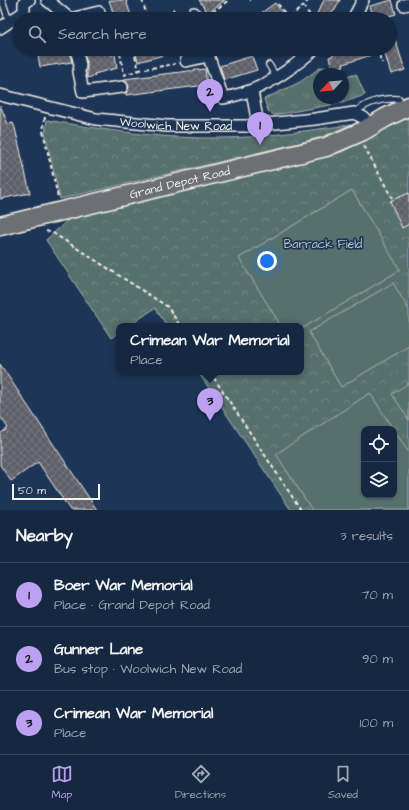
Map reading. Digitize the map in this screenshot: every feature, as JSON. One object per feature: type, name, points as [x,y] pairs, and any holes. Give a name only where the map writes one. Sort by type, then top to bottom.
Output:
[{"type":"highway","name":"Woolwich New Road","points":[[362,127],[406,100]]},
{"type":"highway","name":"Grand Depot Road","points":[[0,226],[326,147],[347,139],[362,127]]},
{"type":"street","points":[[47,0],[62,12]]},
{"type":"street","points":[[357,12],[363,0]]},
{"type":"street","points":[[24,12],[25,1]]},
{"type":"street","points":[[0,28],[10,21]]},
{"type":"street","points":[[78,56],[83,92],[122,87]]},
{"type":"street","points":[[186,61],[198,56]]},
{"type":"street","points":[[208,56],[223,98],[252,91],[277,78],[306,56]]},
{"type":"street","points":[[252,91],[258,125]]},
{"type":"street","name":"Woolwich New Road","points":[[0,95],[96,119],[167,126],[258,125],[315,119],[362,127]]},
{"type":"lane","points":[[2,0],[10,21]]},
{"type":"lane","points":[[269,65],[277,78]]},
{"type":"path","points":[[142,0],[146,12]]},
{"type":"path","points":[[207,12],[228,0]]},
{"type":"path","points":[[297,12],[309,0]]},
{"type":"path","points":[[278,4],[284,12]]},
{"type":"path","points":[[173,12],[174,6]]},
{"type":"path","points":[[303,6],[308,12]]},
{"type":"path","points":[[121,56],[124,75],[139,70],[186,61]]},
{"type":"path","points":[[135,56],[139,70]]},
{"type":"path","points":[[380,56],[382,63]]},
{"type":"path","points":[[44,124],[43,131],[58,201]]},
{"type":"path","points":[[362,127],[392,198]]},
{"type":"path","points":[[53,233],[168,307],[178,323]]},
{"type":"path","points":[[212,375],[301,510]]},
{"type":"green space","points":[[313,73],[313,104],[336,104],[274,115],[268,111],[264,99],[300,82]]},
{"type":"green space","points":[[356,74],[365,95],[349,101],[349,76]]},
{"type":"green space","name":"Barrack Field","points":[[409,118],[409,510],[291,510],[200,375],[304,375],[304,323],[165,323],[155,308],[133,323],[116,323],[116,335],[111,338],[46,240],[72,216],[342,152],[394,123]]},
{"type":"green space","points":[[47,120],[133,133],[198,138],[252,137],[350,125],[308,141],[60,199],[45,133]]},
{"type":"green space","points":[[352,190],[400,270],[304,327],[304,323],[279,323],[239,258]]},
{"type":"green space","points":[[393,283],[409,310],[409,346],[341,387],[309,332]]},
{"type":"green space","points":[[409,383],[409,420],[392,394]]},
{"type":"green space","points":[[370,393],[391,426],[361,426],[361,498],[397,498],[397,435],[409,453],[409,510],[312,510],[276,454]]},
{"type":"building","points":[[109,0],[126,0],[130,12],[113,12]]},
{"type":"building","points":[[199,0],[225,0],[209,12],[207,12]]},
{"type":"building","points":[[324,0],[340,0],[332,12],[318,12]]},
{"type":"building","points":[[392,0],[395,12],[372,12],[370,6]]},
{"type":"building","points":[[275,3],[282,12],[263,12]]},
{"type":"building","points":[[397,45],[405,70],[391,74],[386,56],[397,56]]},
{"type":"building","points":[[38,56],[71,56],[72,62],[40,67]]},
{"type":"building","points":[[85,56],[115,56],[117,68],[94,74],[95,76],[87,78],[87,64]]},
{"type":"building","points":[[137,56],[160,56],[138,62]]},
{"type":"building","points":[[252,56],[257,70],[224,80],[220,66]]},
{"type":"building","points":[[368,56],[343,64],[344,66],[332,68],[329,57]]},
{"type":"building","points":[[205,69],[207,85],[126,95],[129,86],[124,79]]},
{"type":"building","points":[[0,105],[8,124],[13,123],[15,128],[30,193],[0,199]]},
{"type":"building","points":[[409,193],[409,224],[402,228],[390,201]]},
{"type":"building","points":[[0,364],[97,510],[70,510],[38,462],[11,481],[0,465],[0,434],[8,428],[0,416]]},
{"type":"place","name":"Gunner Lane","points":[[210,112]]},
{"type":"place","name":"Boer War Memorial","points":[[260,145]]},
{"type":"place","name":"Crimean War Memorial","points":[[210,421]]}]
